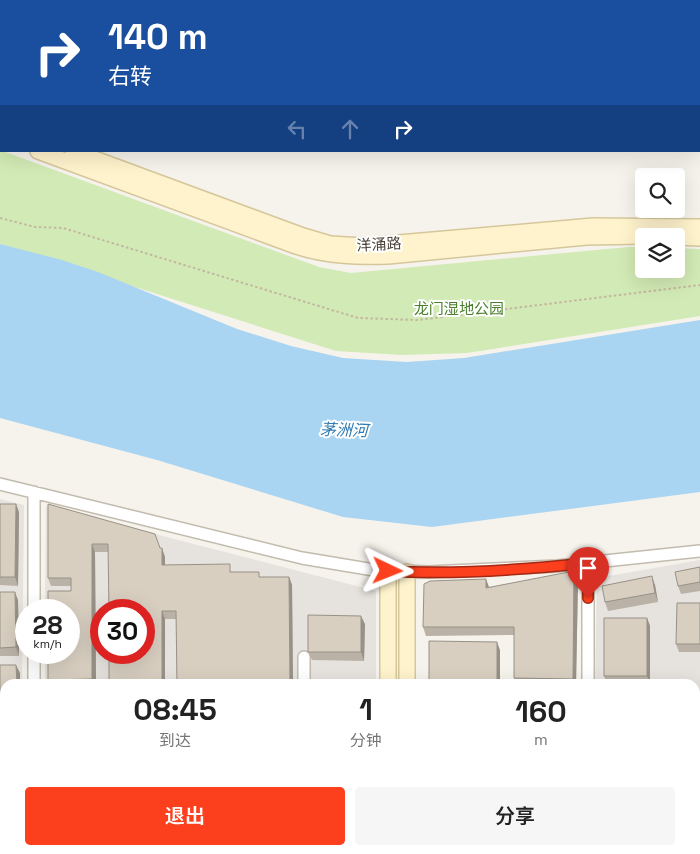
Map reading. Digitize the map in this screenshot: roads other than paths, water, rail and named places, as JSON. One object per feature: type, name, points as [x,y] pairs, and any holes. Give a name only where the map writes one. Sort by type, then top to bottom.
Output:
[{"type":"street","name":"洋涌路","points":[[41,152],[296,246],[328,254],[355,257],[388,256],[586,237],[635,236]]},
{"type":"street","name":"洋涌路","points":[[76,152],[303,236],[330,244],[377,245],[593,226],[700,227]]},
{"type":"street","points":[[685,237],[700,238]]},
{"type":"street","points":[[0,484],[302,558],[331,564],[388,571],[494,570],[588,563],[700,551]]},
{"type":"street","points":[[34,492],[34,599]]},
{"type":"street","points":[[588,563],[588,679]]},
{"type":"street","points":[[388,571],[388,679]]},
{"type":"street","points":[[407,572],[407,679]]},
{"type":"street","points":[[304,656],[304,679]]},
{"type":"street","points":[[34,664],[34,679]]},
{"type":"water","name":"茅洲河","points":[[0,244],[62,260],[98,272],[237,329],[291,346],[343,358],[407,362],[464,358],[700,320],[700,492],[432,527],[343,517],[157,460],[0,418]]},
{"type":"park label","name":"龙门湿地公园","points":[[459,308]]}]
